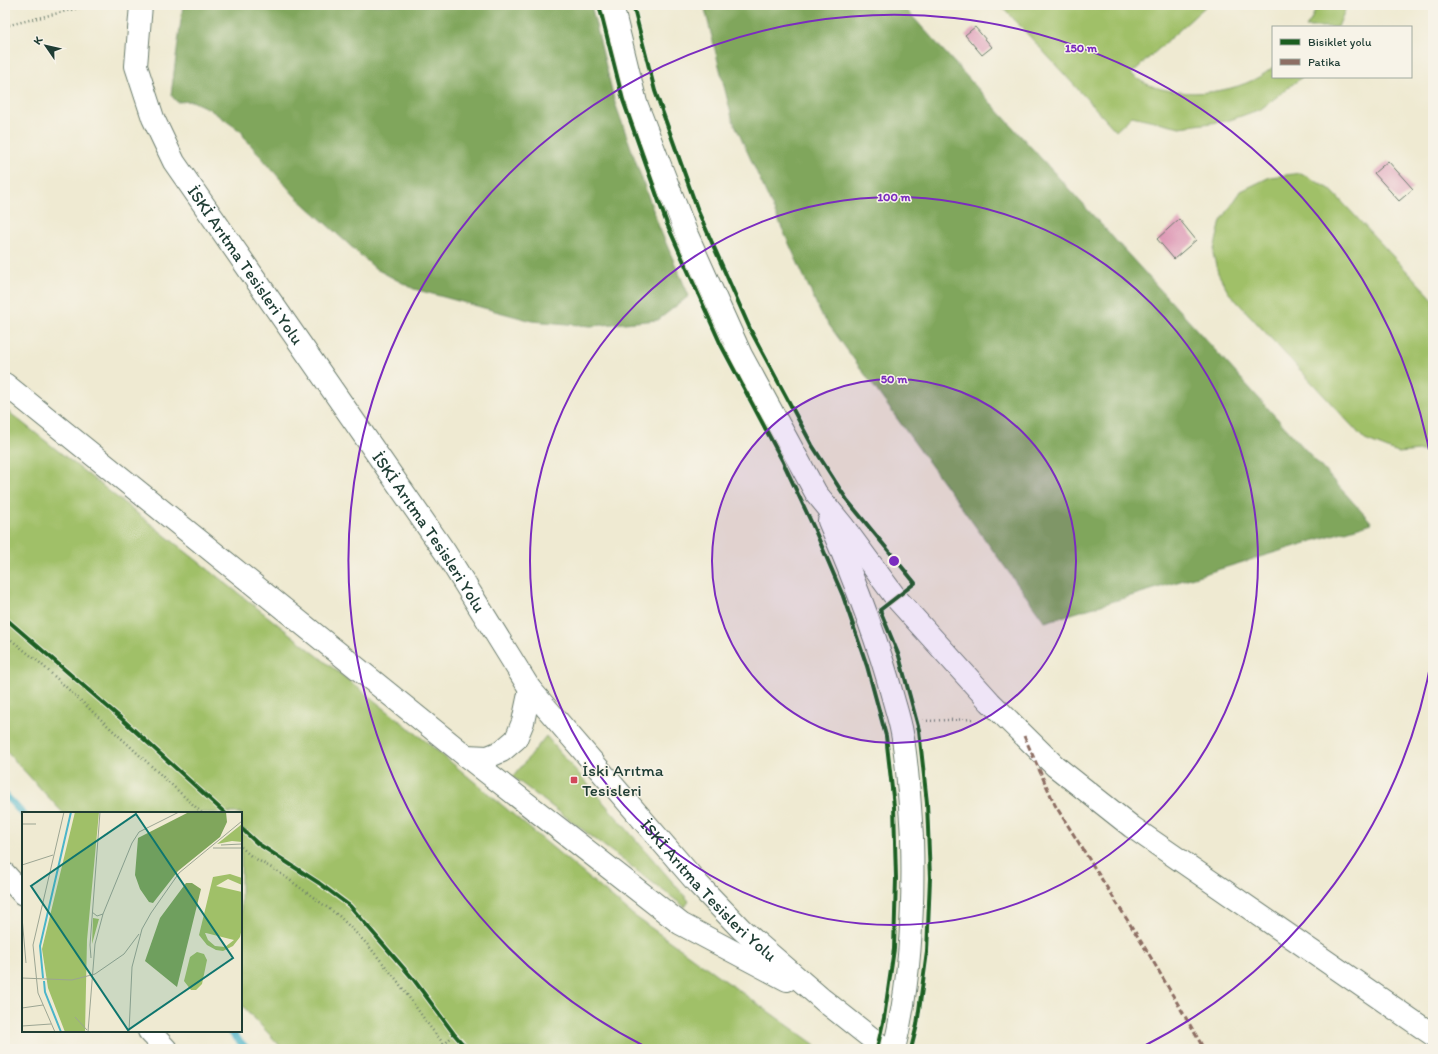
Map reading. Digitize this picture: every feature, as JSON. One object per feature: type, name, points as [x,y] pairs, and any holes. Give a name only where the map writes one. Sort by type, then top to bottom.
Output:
[{"type":"street","name":"İSKİ Arıtma Tesisleri Yolu","points":[[141,5],[136,66],[153,118],[174,162],[445,552],[530,689],[698,884],[741,929],[822,1000],[885,1049]]},
{"type":"street","points":[[612,5],[636,103],[687,235],[741,355],[816,493],[829,521],[858,590],[883,661],[909,727],[913,878],[910,950],[901,1022],[894,1049]]},
{"type":"street","name":"İSKİ Arıtma Tesisleri Yolu","points":[[5,384],[466,756],[681,924],[822,1000]]},
{"type":"street","points":[[816,493],[843,526],[896,598],[990,702],[1055,766],[1132,827],[1433,1035]]},
{"type":"street","points":[[466,756],[488,757],[502,752],[516,739],[523,722],[530,689]]},
{"type":"street","points":[[5,874],[22,893]]},
{"type":"street","points":[[150,1032],[166,1049]]},
{"type":"path","points":[[5,26],[91,5]]},
{"type":"path","points":[[5,635],[40,663],[201,812]]},
{"type":"path","points":[[909,727],[1006,718]]},
{"type":"path","points":[[242,848],[251,856],[280,873],[339,916],[367,944],[396,979],[430,1028],[448,1049]]},
{"type":"path","points":[[450,1028],[458,1039]]},
{"type":"path","points":[[444,1044],[454,1034]]},
{"type":"green space","points":[[183,5],[591,5],[615,103],[659,227],[689,296],[658,320],[591,326],[532,321],[414,289],[376,269],[294,195],[244,137],[242,132],[209,109],[192,101],[177,102],[171,95]]},
{"type":"green space","points":[[704,5],[902,5],[1372,523],[1045,622],[821,314],[732,118]]},
{"type":"green space","points":[[1001,5],[1207,5],[1131,74],[1145,83],[1162,89],[1195,93],[1212,92],[1246,83],[1272,68],[1272,78],[1301,78],[1261,109],[1227,121],[1180,127],[1132,116],[1116,131]]},
{"type":"green space","points":[[1317,5],[1347,5],[1338,26],[1307,26],[1311,20]]},
{"type":"green space","points":[[1301,173],[1330,189],[1433,299],[1433,449],[1398,453],[1365,440],[1228,292],[1218,273],[1213,254],[1221,221],[1241,191],[1270,177]]},
{"type":"green space","points":[[5,409],[428,743],[633,915],[821,1049],[283,1049],[242,1005],[242,812],[62,812],[5,750]]},
{"type":"green space","points":[[546,736],[689,901],[685,907],[513,777]]},
{"type":"building","points":[[975,27],[992,47],[982,55],[965,35]]},
{"type":"building","points":[[1388,161],[1413,189],[1399,201],[1374,173]]},
{"type":"building","points":[[1179,219],[1196,240],[1174,259],[1157,239]]},
{"type":"waterway","points":[[5,795],[22,813]]},
{"type":"waterway","points":[[231,1032],[247,1049]]},
{"type":"marked path","points":[[1024,736],[1055,805],[1150,956],[1204,1049]]},
{"type":"cycle path","points":[[599,5],[623,100],[667,224],[721,345],[782,460],[814,528],[843,596],[867,666],[886,736],[894,806],[896,878],[894,949],[884,1018],[877,1049]]},
{"type":"cycle path","points":[[633,5],[655,91],[698,211],[751,331],[812,445],[847,500],[915,583],[880,610],[899,656],[919,730],[927,803],[930,878],[927,952],[917,1025],[911,1049]]},
{"type":"cycle path","points":[[5,618],[123,720],[224,812]]},
{"type":"cycle path","points":[[242,829],[257,843],[319,883],[350,906],[414,980],[467,1049]]},
{"type":"place","name":"İski Arıtma Tesisleri","points":[[574,780]]}]
